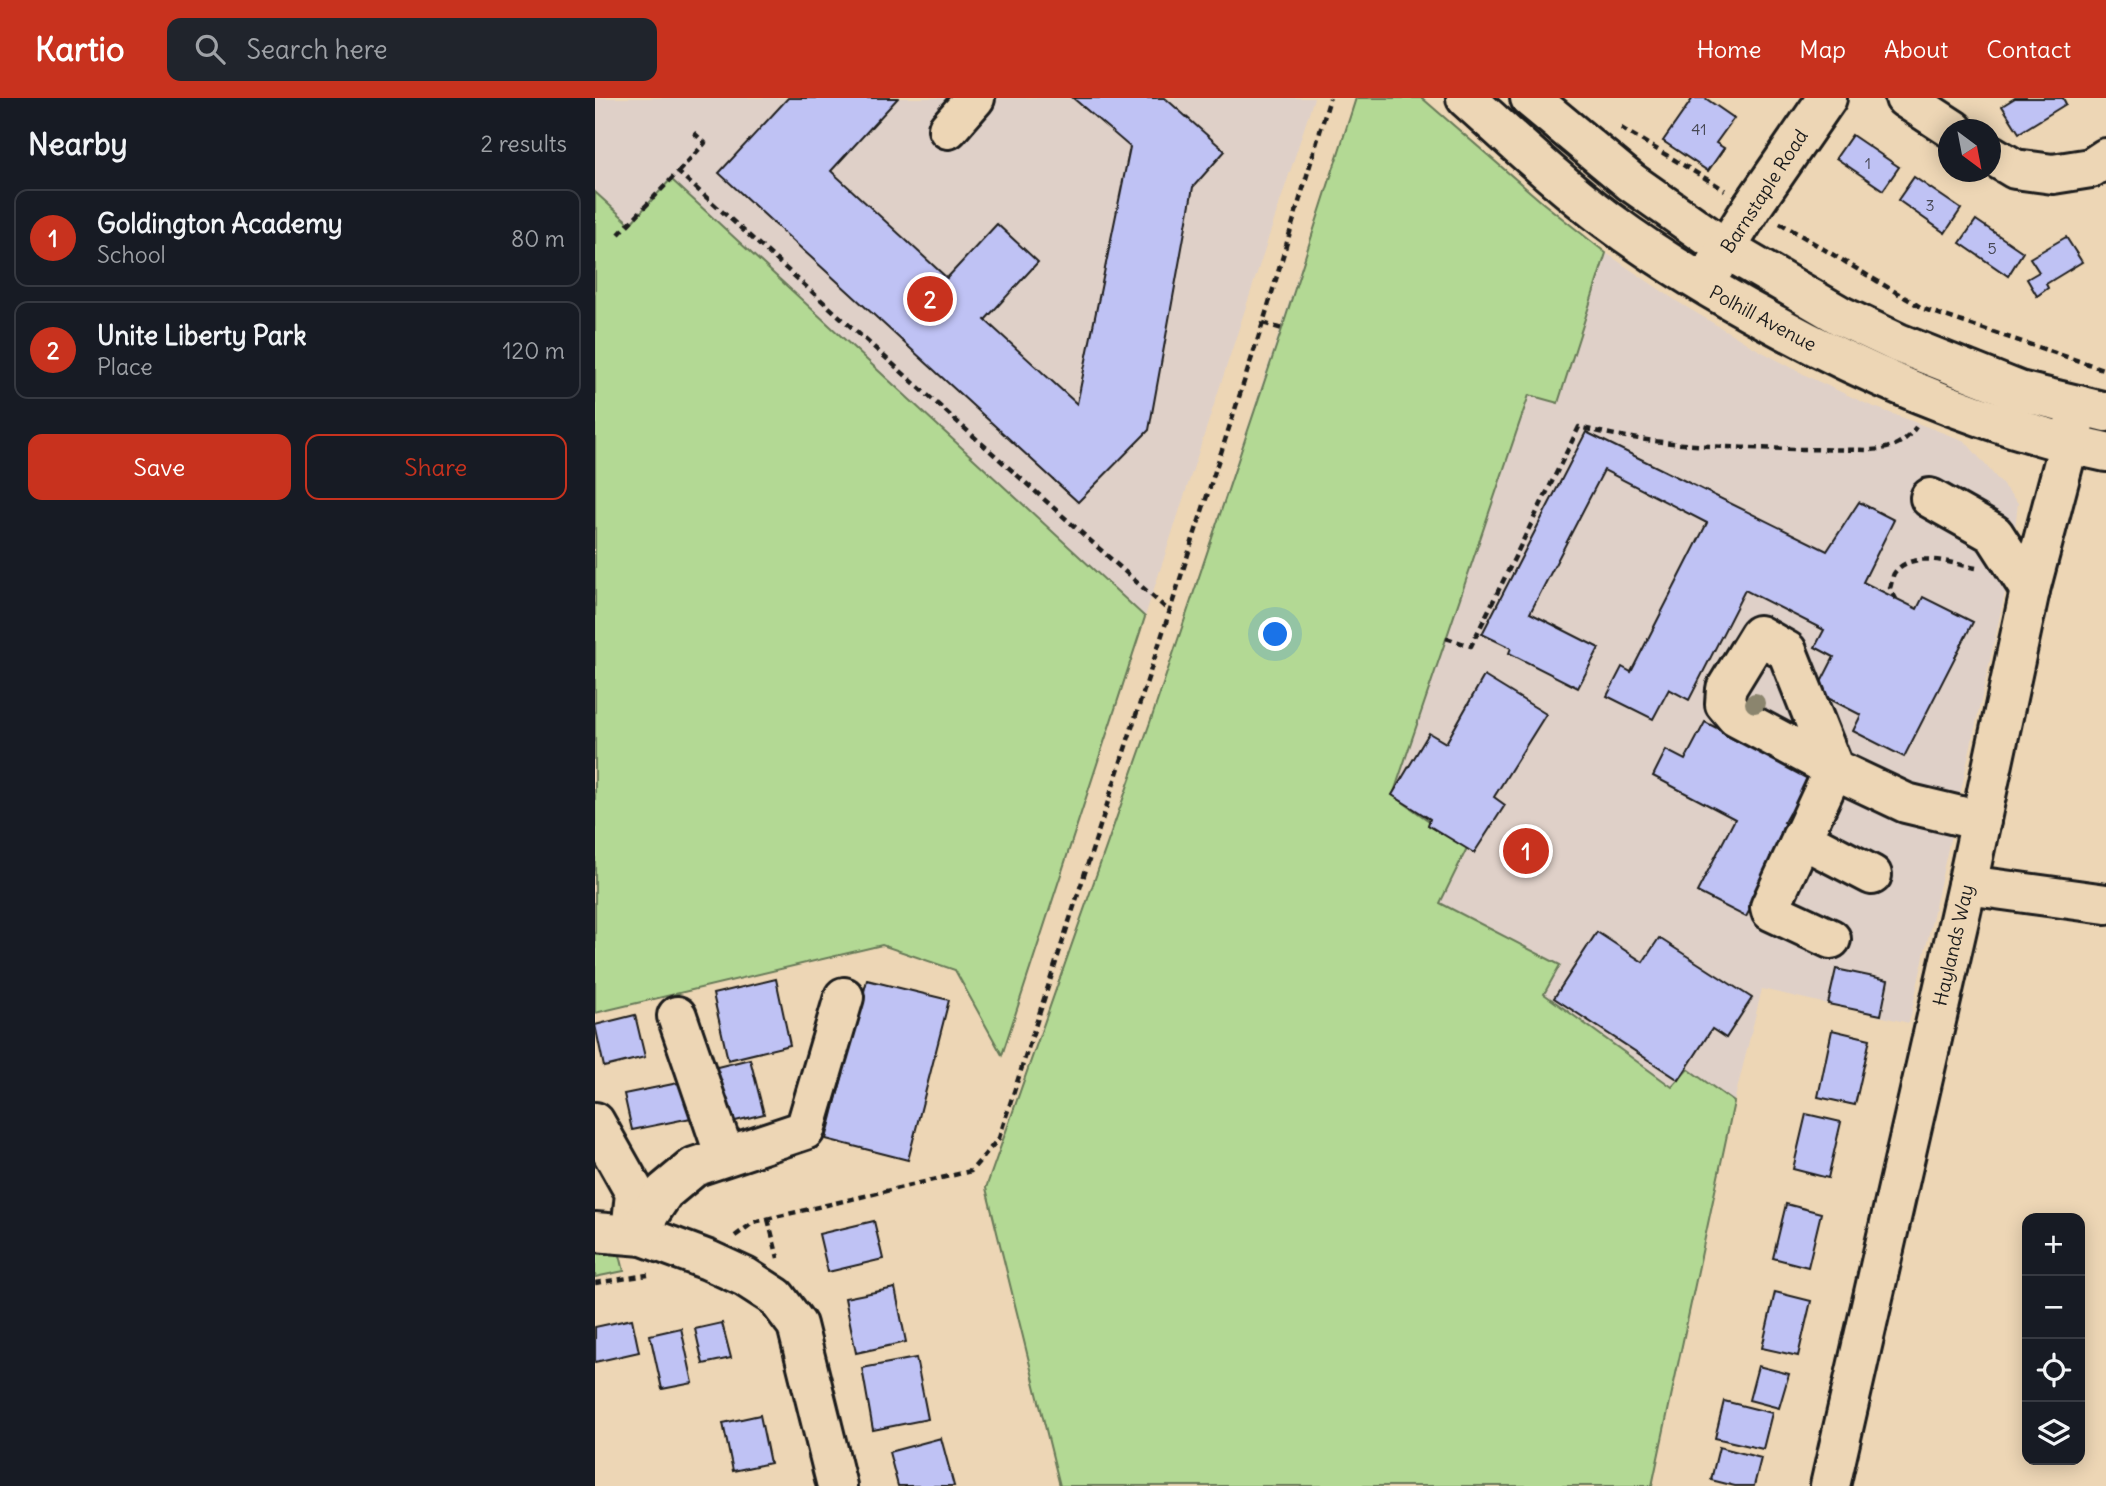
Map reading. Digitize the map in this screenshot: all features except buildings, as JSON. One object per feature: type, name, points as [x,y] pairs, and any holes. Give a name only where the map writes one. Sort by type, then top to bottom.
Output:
[{"type":"street","points":[[948,129],[975,98]]},
{"type":"street","name":"Polhill Avenue","points":[[1466,98],[1606,219],[1704,286],[1838,359],[1879,378],[1967,411],[2069,444],[2106,452]]},
{"type":"street","name":"Polhill Avenue","points":[[1530,98],[1631,183],[1726,249],[1841,316],[1898,343],[2019,391],[2093,409]]},
{"type":"street","name":"Barnstaple Road","points":[[1704,286],[1752,206],[1827,98]]},
{"type":"street","points":[[1906,98],[1938,119]]},
{"type":"street","points":[[2001,161],[2015,169],[2053,174],[2091,168],[2106,158]]},
{"type":"street","name":"Haylands Way","points":[[1830,1486],[1981,821],[2030,590],[2069,444],[2093,409]]},
{"type":"street","points":[[1930,498],[1994,534],[2030,590]]},
{"type":"street","points":[[1831,939],[1771,911],[1770,907],[1834,769],[1906,803],[1981,821]]},
{"type":"street","points":[[1801,838],[1873,875]]},
{"type":"street","points":[[1966,884],[2106,904]]},
{"type":"street","points":[[623,1234],[644,1222],[664,1192],[694,1167],[805,1130],[843,997]]},
{"type":"street","points":[[677,1016],[726,1156]]},
{"type":"street","points":[[595,1122],[635,1194],[623,1234]]},
{"type":"street","points":[[623,1234],[708,1260],[745,1277],[776,1297],[797,1325],[837,1486]]},
{"type":"path","points":[[708,1260],[716,1250],[754,1222],[971,1171],[999,1138],[1263,323],[1330,98]]},
{"type":"path","points":[[1611,122],[1924,309],[2106,370]]},
{"type":"path","points":[[619,234],[705,143],[692,131]]},
{"type":"path","points":[[678,173],[1169,611]]},
{"type":"path","points":[[1263,323],[1282,329]]},
{"type":"path","points":[[1446,638],[1471,646],[1579,427],[1617,437],[1719,446],[1874,450],[1898,445],[1918,424]]},
{"type":"path","points":[[1896,599],[1890,588],[1894,573],[1907,563],[1928,559],[1987,570]]},
{"type":"path","points":[[767,1219],[782,1270]]},
{"type":"path","points":[[595,1283],[657,1273]]},
{"type":"shaded area","points":[[595,98],[1314,98],[1002,1055],[955,970],[882,945],[595,1013]]},
{"type":"shaded area","points":[[1334,166],[1606,253],[1678,302],[1811,378],[1869,405],[1965,441],[2018,503],[2010,571],[1909,1023],[1762,989],[1734,1102],[1652,1486],[1060,1486],[986,1188],[1153,714]]},
{"type":"green space","points":[[1356,98],[1422,98],[1543,203],[1606,253],[1558,403],[1529,395],[1393,795],[1467,848],[1440,903],[1560,965],[1544,994],[1672,1087],[1688,1069],[1734,1102],[1652,1486],[1060,1486],[986,1188],[1153,714]]},
{"type":"green space","points":[[671,179],[1145,617],[1002,1055],[955,970],[882,945],[595,1013],[595,192],[630,224]]},
{"type":"green space","points":[[595,1242],[617,1243],[624,1271],[595,1277]]},
{"type":"place","name":"Unite Liberty Park","points":[[930,299]]},
{"type":"place","name":"Goldington Academy","points":[[1526,851]]}]
